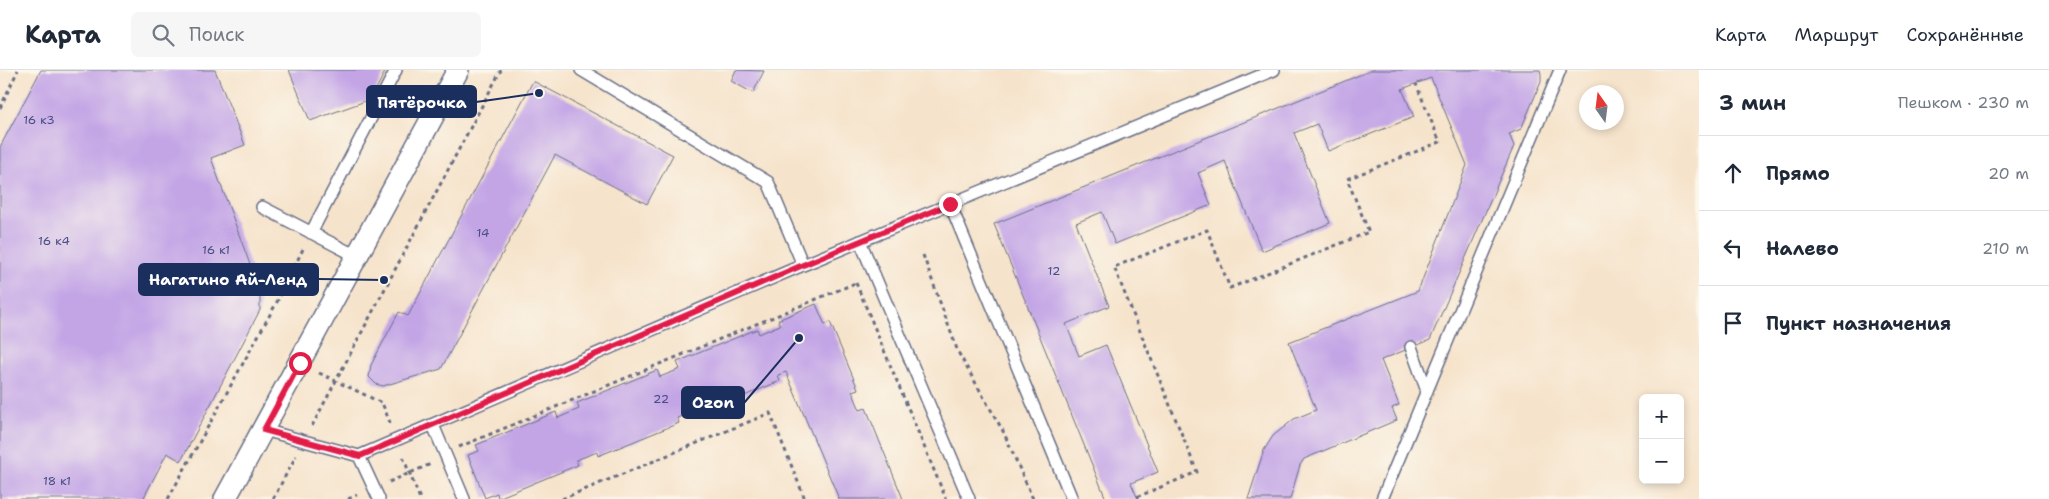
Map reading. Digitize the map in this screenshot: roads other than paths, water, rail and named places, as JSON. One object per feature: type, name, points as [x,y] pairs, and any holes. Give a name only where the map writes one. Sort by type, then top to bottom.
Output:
[{"type":"street","points":[[226,499],[458,70]]},
{"type":"lane","points":[[311,233],[396,70]]},
{"type":"lane","points":[[581,70],[768,182],[803,265]]},
{"type":"lane","points":[[264,430],[360,456],[803,265],[1274,70]]},
{"type":"lane","points":[[1382,499],[1560,70]]},
{"type":"lane","points":[[950,204],[1072,499]]},
{"type":"lane","points":[[262,207],[358,257]]},
{"type":"lane","points":[[860,241],[969,499]]},
{"type":"lane","points":[[1411,347],[1427,391]]},
{"type":"lane","points":[[433,425],[464,499]]},
{"type":"lane","points":[[360,456],[376,494]]},
{"type":"place","name":"Пятёрочка","points":[[539,93]]},
{"type":"place","name":"Нагатино Ай-Ленд","points":[[384,280]]},
{"type":"place","name":"Ozon","points":[[799,338]]}]
